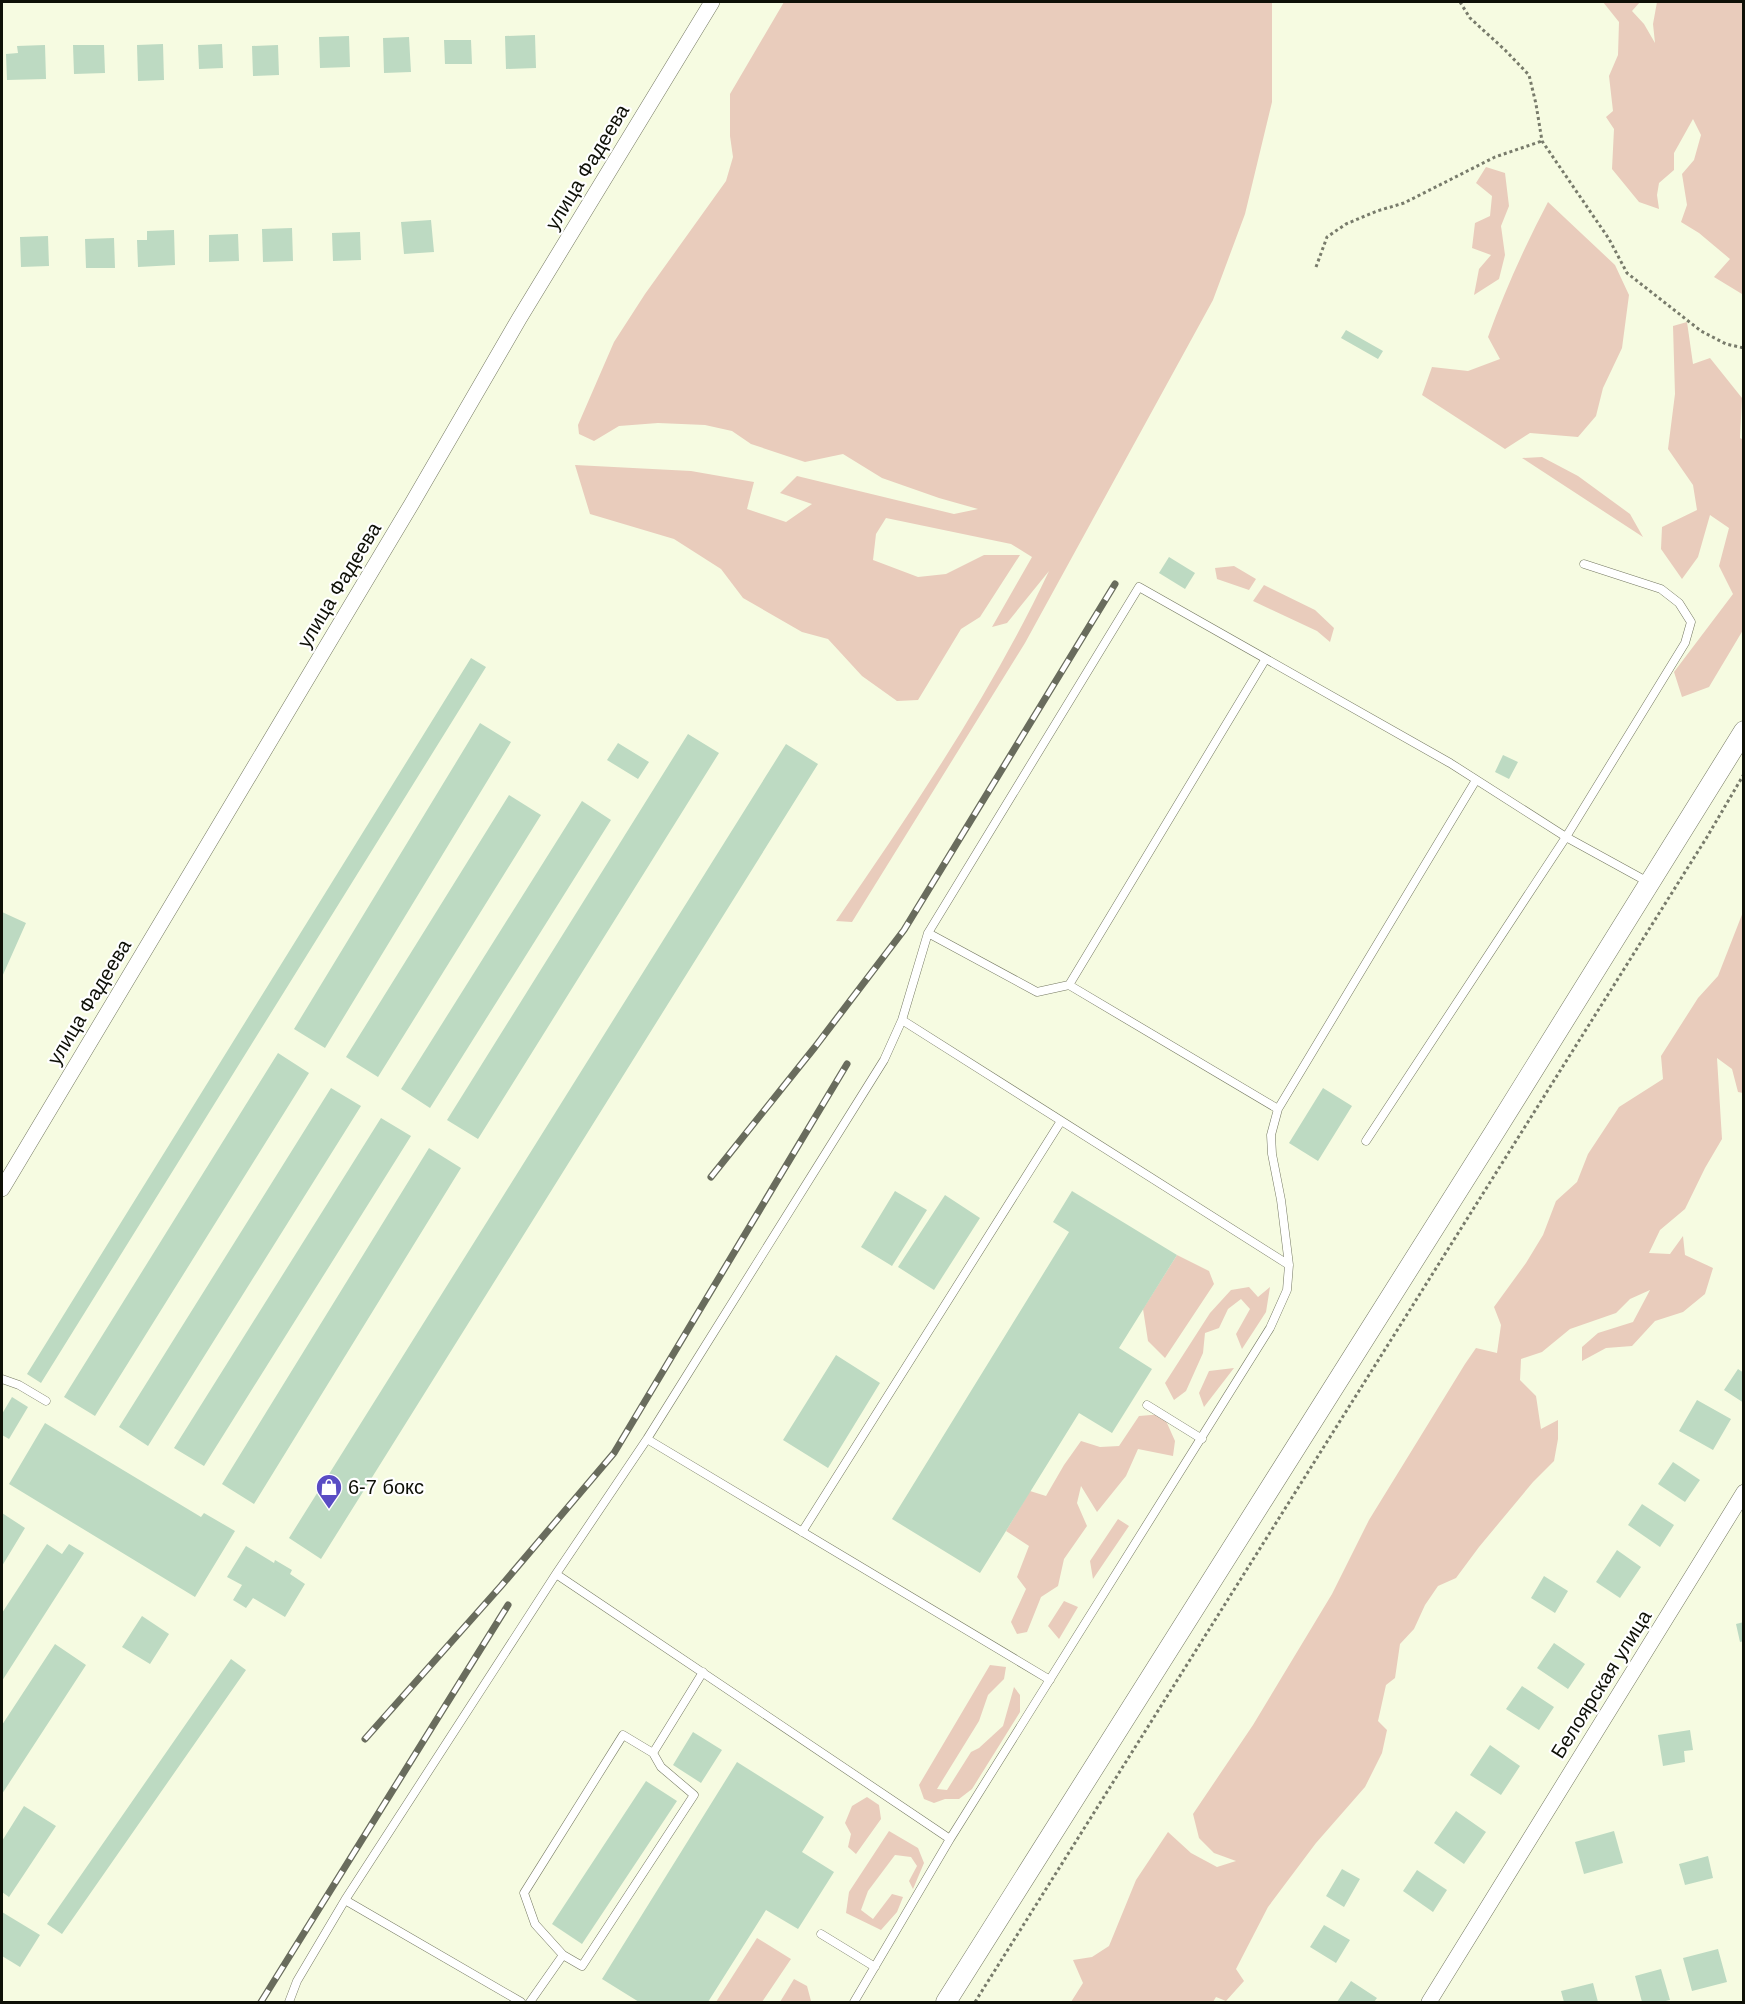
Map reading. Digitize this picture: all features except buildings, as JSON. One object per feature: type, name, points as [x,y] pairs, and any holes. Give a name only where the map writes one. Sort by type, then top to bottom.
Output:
[{"type":"street","name":"улица Фадеева","points":[[2,1190],[411,506],[519,319],[712,2]]},
{"type":"street","points":[[946,2002],[1488,1143],[1743,730]]},
{"type":"street","name":"Белоярская улица","points":[[1429,2002],[1743,1492]]},
{"type":"lane","points":[[1366,1141],[1566,837],[1685,642],[1690,622],[1679,603],[1661,589],[1584,564]]},
{"type":"lane","points":[[289,2002],[297,1980],[345,1900],[556,1574],[647,1439],[884,1060],[902,1020],[928,933],[1139,587],[1450,763],[1566,837],[1648,882]]},
{"type":"lane","points":[[1069,985],[1265,660]]},
{"type":"lane","points":[[854,2002],[950,1839],[1270,1328],[1287,1290],[1289,1265],[1281,1200],[1272,1154],[1271,1135],[1278,1109],[1476,780]]},
{"type":"lane","points":[[928,933],[1037,992],[1069,985],[1278,1109]]},
{"type":"lane","points":[[902,1020],[1289,1265]]},
{"type":"lane","points":[[802,1532],[1061,1121]]},
{"type":"lane","points":[[2,1378],[46,1401]]},
{"type":"lane","points":[[1147,1405],[1202,1439]]},
{"type":"lane","points":[[647,1439],[1050,1680]]},
{"type":"lane","points":[[556,1574],[950,1839]]},
{"type":"lane","points":[[654,1753],[703,1672]]},
{"type":"lane","points":[[623,1735],[654,1753],[661,1767],[694,1795],[582,1965],[563,1955],[535,1924],[524,1893],[623,1735]]},
{"type":"lane","points":[[345,1900],[521,2002]]},
{"type":"lane","points":[[821,1934],[875,1967]]},
{"type":"lane","points":[[530,2002],[563,1955]]},
{"type":"path","points":[[1460,2],[1470,18],[1529,75],[1542,141],[1609,239],[1627,273],[1701,331],[1726,344],[1743,348]]},
{"type":"path","points":[[1316,267],[1327,237],[1346,224],[1404,203],[1495,157],[1542,141]]},
{"type":"path","points":[[975,2002],[1707,837],[1743,774]]},
{"type":"shaded area","points":[[784,2],[1272,2],[1272,102],[1245,214],[1213,300],[1025,643],[852,922],[836,921],[950,750],[1002,662],[1049,571],[1007,623],[992,627],[1032,557],[1011,544],[886,518],[876,534],[873,560],[918,577],[946,574],[984,555],[1020,555],[980,617],[961,629],[918,700],[897,701],[862,676],[828,639],[802,632],[743,598],[721,569],[674,539],[590,514],[575,465],[691,471],[754,482],[747,509],[786,522],[812,504],[780,493],[797,476],[954,514],[978,509],[882,478],[843,454],[805,462],[751,444],[732,431],[705,425],[658,423],[619,426],[594,441],[579,434],[578,425],[614,342],[645,294],[726,181],[733,157],[730,136],[730,94]]},
{"type":"shaded area","points":[[1603,2],[1640,2],[1632,11],[1644,24],[1655,43],[1653,24],[1657,2],[1743,2],[1743,297],[1742,294],[1714,277],[1730,259],[1699,233],[1681,222],[1687,205],[1682,174],[1694,160],[1701,135],[1693,119],[1674,153],[1674,170],[1659,183],[1657,195],[1659,209],[1639,202],[1612,169],[1614,129],[1606,117],[1613,111],[1609,76],[1618,55],[1619,22]]},
{"type":"shaded area","points":[[1486,167],[1505,173],[1509,206],[1501,226],[1505,255],[1499,279],[1474,295],[1479,269],[1491,255],[1472,248],[1475,223],[1490,216],[1492,196],[1476,183]]},
{"type":"shaded area","points":[[1548,202],[1615,265],[1629,295],[1622,348],[1603,388],[1596,416],[1578,437],[1530,433],[1505,449],[1422,395],[1432,367],[1468,371],[1500,359],[1488,337],[1516,268]]},
{"type":"shaded area","points":[[1687,322],[1693,364],[1710,358],[1742,398],[1740,438],[1744,440],[1743,630],[1709,687],[1682,697],[1674,672],[1733,594],[1719,566],[1729,528],[1710,515],[1698,557],[1682,579],[1661,549],[1662,527],[1697,510],[1693,485],[1668,449],[1675,394],[1673,326]]},
{"type":"shaded area","points":[[1542,457],[1578,476],[1630,514],[1643,537],[1522,458]]},
{"type":"shaded area","points":[[1234,566],[1256,579],[1249,590],[1217,579],[1215,568]]},
{"type":"shaded area","points":[[1264,585],[1315,610],[1334,628],[1330,642],[1317,631],[1253,601]]},
{"type":"shaded area","points":[[1743,912],[1743,1093],[1738,1092],[1732,1069],[1717,1058],[1722,1139],[1685,1209],[1660,1230],[1649,1253],[1670,1254],[1683,1236],[1685,1255],[1713,1268],[1705,1294],[1683,1312],[1655,1321],[1632,1346],[1606,1348],[1582,1361],[1582,1347],[1598,1333],[1633,1322],[1650,1290],[1630,1299],[1616,1313],[1570,1329],[1542,1352],[1521,1359],[1520,1380],[1536,1396],[1541,1429],[1558,1420],[1558,1439],[1554,1461],[1533,1482],[1456,1578],[1438,1586],[1425,1605],[1414,1629],[1400,1644],[1395,1678],[1386,1685],[1378,1721],[1387,1730],[1382,1753],[1365,1787],[1316,1843],[1268,1907],[1236,1969],[1244,1981],[1226,2001],[1216,1997],[1213,2002],[1071,2002],[1083,1983],[1073,1960],[1092,1957],[1109,1946],[1136,1880],[1168,1832],[1191,1853],[1217,1867],[1236,1861],[1214,1853],[1199,1838],[1193,1814],[1253,1725],[1332,1594],[1369,1520],[1465,1364],[1476,1348],[1497,1353],[1501,1325],[1494,1307],[1543,1235],[1556,1201],[1577,1182],[1588,1154],[1619,1107],[1663,1079],[1661,1056],[1698,998],[1718,976]]},
{"type":"shaded area","points":[[1177,1255],[1209,1271],[1214,1284],[1165,1358],[1148,1341],[1143,1309]]},
{"type":"shaded area","points":[[1249,1287],[1258,1297],[1270,1287],[1266,1312],[1242,1349],[1236,1334],[1250,1309],[1241,1299],[1228,1309],[1219,1328],[1205,1333],[1203,1353],[1186,1391],[1174,1400],[1165,1383],[1210,1313],[1231,1290]]},
{"type":"shaded area","points":[[1234,1368],[1204,1407],[1199,1393],[1209,1371]]},
{"type":"shaded area","points":[[1163,1414],[1175,1441],[1173,1456],[1138,1449],[1126,1476],[1097,1512],[1081,1486],[1077,1503],[1087,1526],[1064,1559],[1058,1586],[1041,1597],[1027,1632],[1017,1634],[1011,1622],[1026,1589],[1017,1577],[1029,1546],[1006,1531],[1030,1491],[1046,1496],[1081,1441],[1100,1447],[1119,1446],[1139,1416]]},
{"type":"shaded area","points":[[1118,1519],[1129,1526],[1093,1579],[1090,1561]]},
{"type":"shaded area","points":[[1064,1601],[1078,1607],[1059,1639],[1048,1626]]},
{"type":"shaded area","points":[[990,1665],[1006,1667],[1004,1679],[988,1695],[979,1721],[937,1789],[947,1790],[971,1752],[979,1748],[1003,1726],[1014,1687],[1020,1695],[1020,1712],[972,1789],[959,1799],[945,1799],[934,1803],[924,1799],[919,1785]]},
{"type":"shaded area","points":[[867,1797],[879,1805],[881,1819],[856,1854],[848,1847],[851,1834],[845,1823],[852,1806]]},
{"type":"shaded area","points":[[889,1831],[918,1848],[924,1863],[913,1889],[909,1881],[917,1866],[911,1857],[895,1855],[868,1891],[861,1910],[873,1919],[892,1894],[903,1897],[897,1912],[881,1930],[846,1913],[849,1892]]},
{"type":"shaded area","points":[[757,1938],[791,1959],[762,2002],[716,2002]]},
{"type":"shaded area","points":[[794,1979],[807,1986],[811,2001],[780,2002]]},
{"type":"railway","points":[[711,1177],[815,1047],[904,930],[1115,584]]},
{"type":"railway","points":[[365,1739],[501,1586],[614,1453],[847,1064]]},
{"type":"railway","points":[[261,2002],[508,1605]]},
{"type":"place","name":"6-7 бокс","points":[[329,1510]]}]
